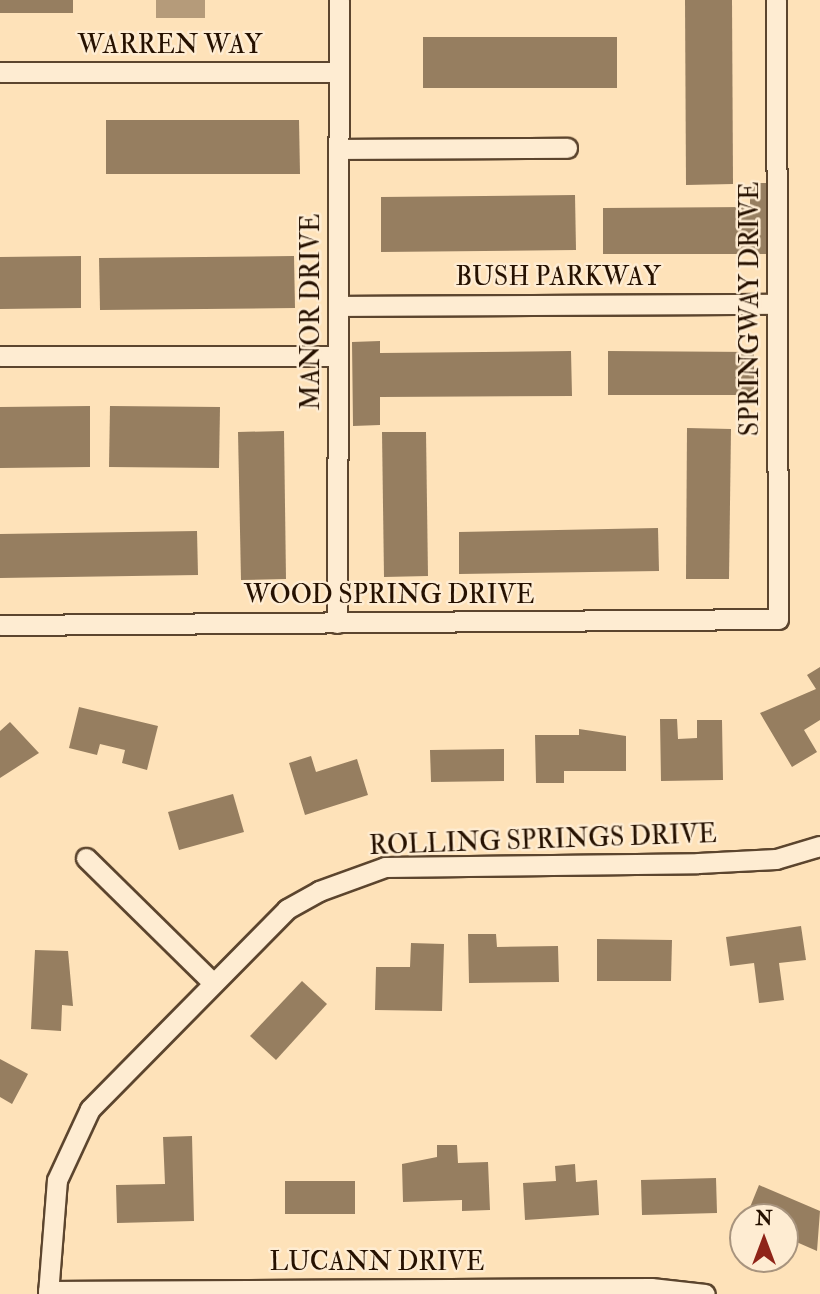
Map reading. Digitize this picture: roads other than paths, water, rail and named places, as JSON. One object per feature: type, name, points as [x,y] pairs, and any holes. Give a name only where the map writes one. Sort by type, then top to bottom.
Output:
[{"type":"street","name":"MANOR DRIVE","points":[[337,623],[340,0]]},
{"type":"street","name":"SPRINGWAY DRIVE","points":[[776,0],[778,619]]},
{"type":"street","name":"WARREN WAY","points":[[0,72],[339,72]]},
{"type":"street","points":[[339,149],[567,148]]},
{"type":"street","name":"BUSH PARKWAY","points":[[338,306],[778,304]]},
{"type":"street","points":[[0,356],[338,356]]},
{"type":"street","name":"WOOD SPRING DRIVE","points":[[0,625],[778,619]]},
{"type":"street","name":"ROLLING SPRINGS DRIVE","points":[[48,1292],[49,1228],[72,1141],[90,1109],[287,909],[354,873],[398,866],[776,859],[820,846]]},
{"type":"street","points":[[86,858],[213,983]]},
{"type":"street","name":"LUCANN DRIVE","points":[[48,1292],[651,1288],[705,1294]]}]
